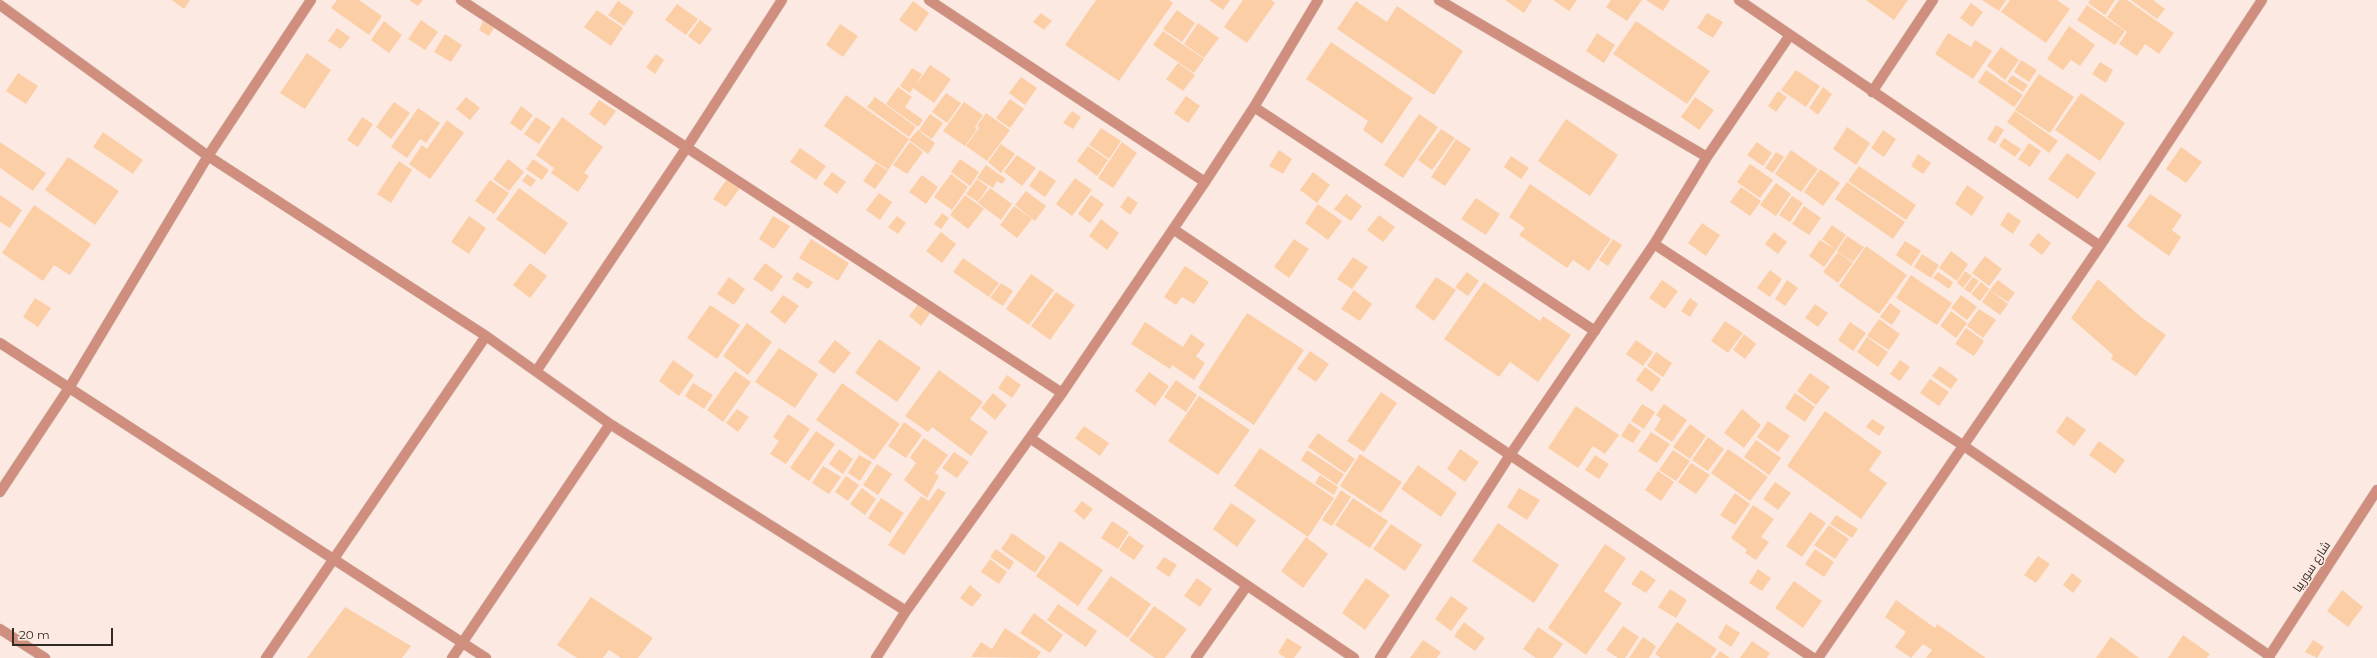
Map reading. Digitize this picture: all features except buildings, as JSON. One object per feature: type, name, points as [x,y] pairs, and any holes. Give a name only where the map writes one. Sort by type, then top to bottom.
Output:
[{"type":"street","points":[[0,492],[69,388],[208,156],[311,0]]},
{"type":"street","points":[[461,0],[1062,393]]},
{"type":"street","points":[[537,370],[687,147],[782,0]]},
{"type":"street","points":[[929,0],[1205,182]]},
{"type":"street","points":[[876,658],[906,611],[1062,393],[1205,182],[1254,107],[1318,0]]},
{"type":"street","points":[[1439,0],[1707,158]]},
{"type":"street","points":[[1739,0],[2100,246]]},
{"type":"street","points":[[1872,92],[1933,0]]},
{"type":"street","points":[[1818,658],[2100,246],[2262,0]]},
{"type":"street","points":[[0,5],[208,156],[486,336],[537,370],[610,424],[906,611]]},
{"type":"street","points":[[1380,658],[1510,455],[1654,244],[1707,158],[1790,35]]},
{"type":"street","points":[[1254,107],[1595,331]]},
{"type":"street","points":[[1173,229],[1813,658]]},
{"type":"street","points":[[1654,244],[1964,446],[2269,657]]},
{"type":"street","points":[[266,658],[486,336]]},
{"type":"street","points":[[0,343],[462,644],[486,658]]},
{"type":"street","points":[[452,658],[610,424]]},
{"type":"street","points":[[1030,438],[1246,587],[1354,658]]},
{"type":"street","name":"شارع سوريبا","points":[[2269,657],[2377,490]]},
{"type":"street","points":[[1196,658],[1246,587]]},
{"type":"street","points":[[0,629],[45,658]]}]
